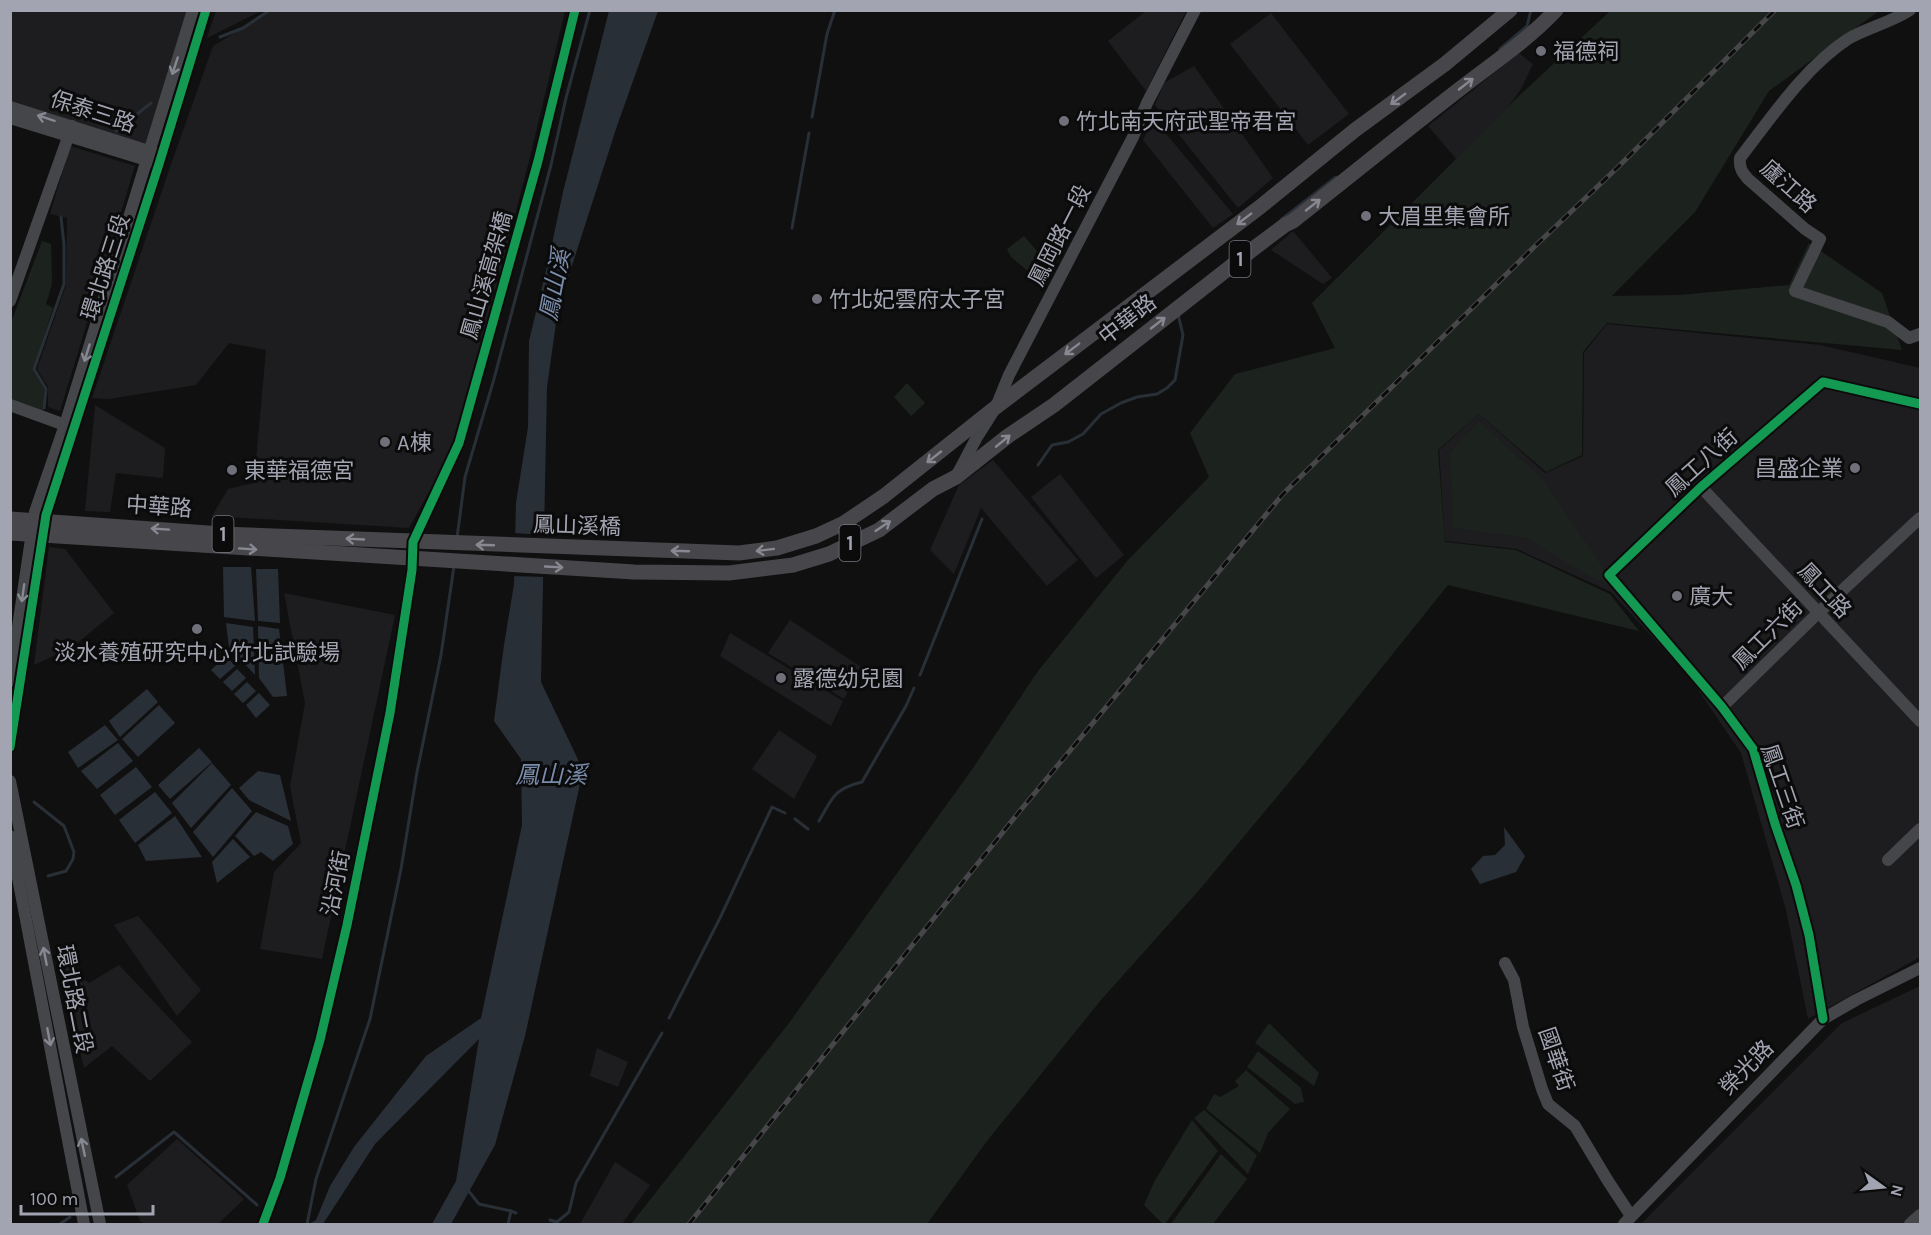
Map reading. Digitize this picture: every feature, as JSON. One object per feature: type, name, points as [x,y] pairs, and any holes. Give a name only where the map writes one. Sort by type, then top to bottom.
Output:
[{"type":"main road","name":"中華路","points":[[739,554],[777,548],[816,536],[844,523],[884,496],[996,407],[1260,207],[1355,130],[1445,64],[1509,10]]},
{"type":"main road","name":"中華路","points":[[729,573],[793,565],[829,554],[879,530],[933,489],[956,477],[1008,436],[1063,398],[1275,232],[1293,221],[1460,88],[1524,41],[1539,29],[1556,10]]},
{"type":"main road","name":"中華路","points":[[10,519],[38,528],[412,559]]},
{"type":"main road","name":"中華路","points":[[10,533],[38,528],[413,542]]},
{"type":"main road","name":"鳳山溪橋","points":[[413,542],[739,554]]},
{"type":"main road","name":"鳳山溪橋","points":[[412,559],[634,572],[729,573]]},
{"type":"street","name":"環北路三段","points":[[38,528],[34,512],[65,424],[193,10]]},
{"type":"street","name":"環北路三段","points":[[38,528],[46,514],[206,10]]},
{"type":"street","name":"鳳山溪高架橋","points":[[413,542],[459,443],[538,161],[575,10]]},
{"type":"street","name":"鳳岡路一段","points":[[956,477],[996,407],[1009,375],[1195,10]]},
{"type":"street","name":"廬江路","points":[[1910,10],[1892,21],[1849,38],[1824,57],[1788,97],[1740,158],[1739,165],[1748,179],[1805,229],[1820,239],[1795,291],[1888,322],[1909,338],[1920,334]]},
{"type":"street","name":"保泰三路","points":[[10,106],[71,132]]},
{"type":"street","name":"保泰三路","points":[[10,118],[71,132],[160,159]]},
{"type":"street","points":[[10,301],[71,132]]},
{"type":"street","name":"鳳工八街","points":[[1609,575],[1701,487],[1823,382],[1920,404]]},
{"type":"street","points":[[10,405],[65,424]]},
{"type":"street","name":"鳳工路","points":[[1701,487],[1920,721]]},
{"type":"street","name":"鳳工六街","points":[[1722,707],[1920,518]]},
{"type":"street","points":[[10,681],[38,528]]},
{"type":"street","points":[[10,747],[38,528]]},
{"type":"street","name":"沿河街","points":[[263,1224],[280,1178],[320,1040],[347,925],[390,713],[412,570],[413,542]]},
{"type":"street","name":"鳳工三街","points":[[1609,575],[1722,707],[1753,749],[1796,885],[1809,936],[1823,1019]]},
{"type":"street","name":"環北路二段","points":[[10,781],[12,828],[84,1224]]},
{"type":"street","name":"環北路二段","points":[[12,828],[100,1224]]},
{"type":"street","points":[[1888,860],[1920,829]]},
{"type":"street","name":"國華街","points":[[1505,963],[1514,980],[1523,1027],[1548,1104],[1575,1126],[1628,1220]]},
{"type":"street","name":"榮光路","points":[[1628,1220],[1823,1019],[1920,968]]},
{"type":"street","points":[[1910,1224],[1920,1215]]},
{"type":"shaded area","points":[[216,10],[261,11],[207,38]]},
{"type":"shaded area","points":[[11,11],[201,11],[154,157],[11,110]]},
{"type":"shaded area","points":[[271,11],[565,11],[529,161],[455,445],[409,528],[212,516],[228,489],[254,483],[266,350],[229,343],[196,385],[109,399],[92,398],[213,46]]},
{"type":"shaded area","points":[[1146,11],[1186,11],[1146,91],[1108,41]]},
{"type":"shaded area","points":[[1610,11],[1879,11],[1769,91],[1695,212],[1612,296],[1679,295],[1789,285],[1809,243],[1882,293],[1902,350],[1607,323],[1583,352],[1582,455],[1546,472],[1479,414],[1438,450],[1445,542],[1516,550],[1610,594],[1639,631],[1448,585],[1201,888],[1101,1000],[987,1141],[927,1224],[631,1224],[789,1023],[973,768],[1038,671],[1128,560],[1209,477],[1190,433],[1235,374],[1335,348],[1312,303],[1520,95]]},
{"type":"shaded area","points":[[1271,13],[1349,114],[1308,145],[1230,44]]},
{"type":"shaded area","points":[[1519,53],[1533,64],[1521,89],[1464,168],[1428,126]]},
{"type":"shaded area","points":[[1194,66],[1273,178],[1238,208],[1155,105],[1164,83]]},
{"type":"shaded area","points":[[1153,118],[1233,214],[1213,228],[1143,140]]},
{"type":"shaded area","points":[[70,146],[135,166],[60,411],[48,407],[48,387],[37,369],[66,285],[67,218],[50,214]]},
{"type":"shaded area","points":[[1293,231],[1332,278],[1323,284],[1271,250]]},
{"type":"shaded area","points":[[1024,236],[1054,271],[1046,286],[1011,257],[1007,249]]},
{"type":"shaded area","points":[[42,241],[51,244],[52,284],[46,304],[53,308],[33,370],[44,389],[43,411],[11,400],[10,325]]},
{"type":"shaded area","points":[[1607,324],[1820,345],[1920,368],[1920,957],[1808,1019],[1786,910],[1741,753],[1690,678],[1611,592],[1517,549],[1445,541],[1439,450],[1479,414],[1545,473],[1583,456],[1584,353]]},
{"type":"shaded area","points":[[907,383],[925,403],[911,416],[894,397]]},
{"type":"shaded area","points":[[95,405],[165,448],[163,478],[116,473],[110,512],[85,511]]},
{"type":"shaded area","points":[[1479,422],[1542,478],[1602,566],[1609,585],[1584,573],[1527,538],[1454,528],[1450,453]]},
{"type":"shaded area","points":[[993,460],[1078,560],[1047,586],[981,508],[954,574],[930,550],[959,485]]},
{"type":"shaded area","points":[[1060,474],[1124,555],[1096,578],[1031,497]]},
{"type":"shaded area","points":[[49,547],[65,549],[114,613],[71,648],[34,665]]},
{"type":"shaded area","points":[[284,593],[395,615],[322,959],[260,949],[274,872],[301,843],[290,786],[305,703]]},
{"type":"shaded area","points":[[790,620],[861,667],[844,699],[768,653]]},
{"type":"shaded area","name":"露德幼兒園","points":[[730,633],[843,701],[831,726],[720,656]]},
{"type":"shaded area","points":[[779,730],[817,756],[794,799],[752,769]]},
{"type":"shaded area","points":[[138,916],[201,990],[177,1016],[114,925]]},
{"type":"shaded area","points":[[59,960],[89,983],[119,965],[192,1042],[150,1081],[112,1046],[84,1068]]},
{"type":"shaded area","points":[[1920,986],[1920,1224],[1641,1224],[1842,1023]]},
{"type":"shaded area","points":[[1269,1023],[1319,1073],[1314,1086],[1255,1043]]},
{"type":"shaded area","points":[[597,1048],[628,1062],[618,1087],[590,1076]]},
{"type":"shaded area","points":[[1258,1051],[1301,1088],[1304,1102],[1295,1104],[1247,1067]]},
{"type":"shaded area","points":[[1246,1070],[1290,1109],[1268,1133],[1260,1153],[1206,1109],[1214,1094],[1220,1097],[1239,1086],[1235,1081]]},
{"type":"shaded area","points":[[1204,1110],[1257,1155],[1248,1174],[1194,1118]]},
{"type":"shaded area","points":[[1192,1120],[1218,1151],[1163,1224],[1144,1205],[1154,1182]]},
{"type":"shaded area","points":[[177,1139],[244,1199],[218,1224],[145,1224],[140,1221],[127,1185]]},
{"type":"shaded area","points":[[1221,1154],[1247,1179],[1213,1224],[1171,1224]]},
{"type":"shaded area","points":[[615,1162],[650,1185],[622,1224],[580,1224]]},
{"type":"water","name":"鳳山溪","points":[[609,11],[658,11],[617,126],[558,309],[547,387],[541,682],[583,770],[525,1036],[495,1145],[451,1224],[432,1224],[456,1181],[479,1039],[375,1144],[323,1224],[309,1224],[316,1220],[330,1186],[354,1147],[426,1056],[481,1018],[522,825],[521,759],[494,721],[514,584],[516,503],[528,427],[529,341],[563,192]]},
{"type":"water","points":[[223,567],[251,567],[255,621],[224,617]]},
{"type":"water","points":[[256,569],[278,569],[280,623],[258,621]]},
{"type":"water","points":[[226,623],[253,627],[255,675],[229,647]]},
{"type":"water","points":[[258,626],[279,629],[287,696],[273,697],[259,678]]},
{"type":"water","points":[[226,656],[235,666],[220,679],[211,670]]},
{"type":"water","points":[[237,669],[246,678],[232,691],[223,682]]},
{"type":"water","points":[[247,682],[256,691],[243,703],[234,694]]},
{"type":"water","points":[[147,689],[158,702],[120,737],[109,721]]},
{"type":"water","points":[[259,693],[270,705],[256,718],[246,705]]},
{"type":"water","points":[[159,705],[175,723],[138,757],[122,739]]},
{"type":"water","points":[[105,725],[118,740],[78,768],[68,752]]},
{"type":"water","points":[[118,743],[133,761],[97,789],[81,771]]},
{"type":"water","points":[[199,748],[212,762],[170,799],[158,785]]},
{"type":"water","points":[[212,763],[231,785],[191,828],[172,803]]},
{"type":"water","points":[[136,767],[152,787],[115,815],[100,795]]},
{"type":"water","points":[[258,771],[280,775],[291,821],[249,800],[239,788]]},
{"type":"water","points":[[232,788],[252,811],[213,857],[193,832]]},
{"type":"water","points":[[155,792],[172,813],[135,843],[119,820]]},
{"type":"water","points":[[256,812],[288,826],[293,844],[273,861],[261,852],[254,856],[235,836]]},
{"type":"water","points":[[175,816],[202,857],[146,861],[138,845]]},
{"type":"water","points":[[1504,827],[1525,856],[1516,872],[1480,884],[1471,869],[1483,856],[1495,855],[1505,845]]},
{"type":"water","points":[[233,839],[250,857],[217,883],[212,862]]},
{"type":"pier","points":[[513,533],[547,535],[546,577],[511,576]]},
{"type":"waterway","points":[[220,37],[243,28],[270,10]]},
{"type":"waterway","points":[[457,538],[465,477],[494,379],[590,10]]},
{"type":"waterway","points":[[812,117],[827,34],[835,10]]},
{"type":"waterway","points":[[1500,49],[1527,26],[1531,10]]},
{"type":"waterway","points":[[116,131],[151,103]]},
{"type":"waterway","points":[[792,228],[809,133]]},
{"type":"waterway","points":[[1282,219],[1336,177]]},
{"type":"waterway","points":[[44,408],[46,389],[34,369],[64,284],[61,217]]},
{"type":"waterway","points":[[1038,465],[1052,445],[1068,442],[1083,434],[1101,414],[1137,397],[1157,394],[1175,380],[1183,335],[1178,314]]},
{"type":"waterway","points":[[920,675],[982,519]]},
{"type":"waterway","points":[[307,1224],[316,1179],[370,1019],[441,655],[454,566]]},
{"type":"waterway","points":[[819,821],[835,795],[845,788],[862,782],[914,688]]},
{"type":"waterway","points":[[34,802],[64,826],[74,852],[66,871],[48,876]]},
{"type":"waterway","points":[[669,1018],[720,918],[772,807],[785,813]]},
{"type":"waterway","points":[[795,819],[808,829]]},
{"type":"waterway","points":[[550,1220],[557,1222],[569,1212],[576,1183],[662,1033]]},
{"type":"waterway","points":[[116,1177],[174,1132],[257,1205]]},
{"type":"waterway","points":[[467,1189],[479,1204],[511,1211]]},
{"type":"waterway","points":[[508,1224],[511,1211],[516,1213]]},
{"type":"waterway","points":[[60,1224],[70,1217]]},
{"type":"railway","points":[[689,1224],[1019,812],[1283,494],[1618,167],[1775,10]]},
{"type":"cycle path","points":[[10,747],[46,515],[206,10]]},
{"type":"cycle path","points":[[263,1224],[280,1178],[320,1040],[347,925],[390,713],[412,570],[413,542],[459,443],[538,161],[575,10]]},
{"type":"cycle path","points":[[1823,1019],[1809,935],[1796,885],[1753,749],[1722,707],[1609,575],[1701,487],[1823,382],[1920,404]]},
{"type":"place","name":"福德祠","points":[[1541,51]]},
{"type":"place","name":"竹北南天府武聖帝君宮","points":[[1064,121]]},
{"type":"place","name":"大眉里集會所","points":[[1366,216]]},
{"type":"place","name":"竹北妃雲府太子宮","points":[[817,299]]},
{"type":"place","name":"A棟","points":[[385,442]]},
{"type":"place","name":"昌盛企業","points":[[1855,468]]},
{"type":"place","name":"東華福德宮","points":[[232,470]]},
{"type":"place","name":"廣大","points":[[1677,596]]},
{"type":"place","name":"淡水養殖研究中心竹北試驗場","points":[[197,629]]},
{"type":"place","name":"露德幼兒園","points":[[781,678]]}]
